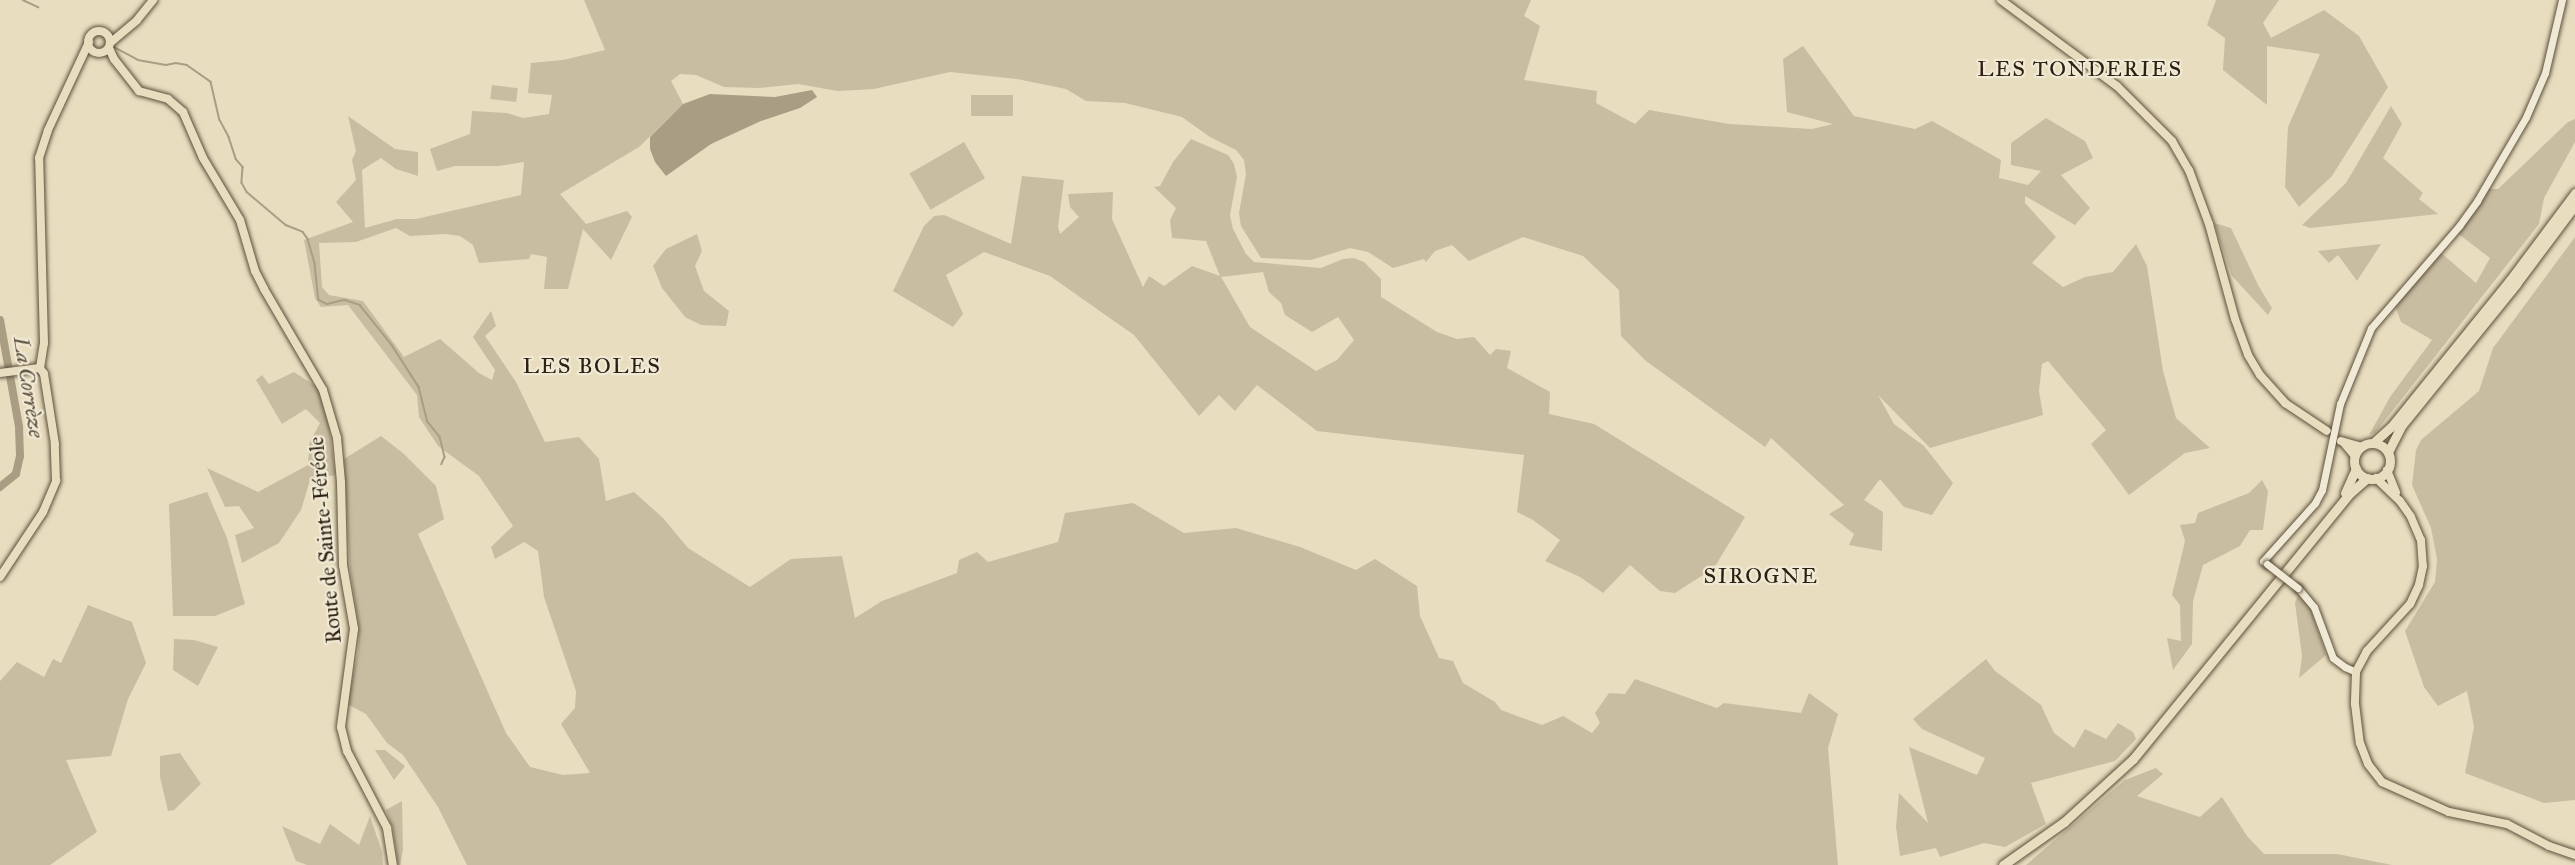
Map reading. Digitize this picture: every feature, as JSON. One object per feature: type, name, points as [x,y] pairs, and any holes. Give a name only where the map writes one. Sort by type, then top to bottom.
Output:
[{"type":"highway","points":[[2289,567],[2346,490],[2356,468],[2355,456],[2362,447],[2373,443],[2391,427],[2575,193]]},
{"type":"highway","points":[[2003,865],[2064,822],[2133,759],[2350,493],[2387,470],[2390,461],[2388,452],[2402,424],[2575,205]]},
{"type":"highway","points":[[2373,443],[2388,452]]},
{"type":"highway","points":[[2356,468],[2372,478]]},
{"type":"main road","points":[[80,60],[103,49],[137,20],[153,0]]},
{"type":"main road","points":[[2001,0],[2117,86],[2172,141],[2189,170],[2209,224],[2238,329],[2248,355],[2260,375],[2286,403],[2326,432]]},
{"type":"main road","points":[[35,368],[44,343],[39,158],[46,133],[88,42],[96,32],[106,34],[122,32]]},
{"type":"main road","points":[[103,49],[106,34]]},
{"type":"main road","points":[[88,42],[103,49]]},
{"type":"main road","name":"Route de Sainte-Féréole","points":[[103,49],[114,59],[139,92],[172,101],[183,112],[203,158],[240,220],[255,271],[264,289],[320,381],[337,438],[341,482],[343,565],[354,629],[353,655],[340,716],[342,734],[352,762],[387,828],[393,865]]},
{"type":"main road","points":[[0,373],[35,368],[44,374],[55,444],[56,481],[44,512],[0,577]]},
{"type":"main road","points":[[2355,456],[2341,441],[2362,447]]},
{"type":"main road","points":[[2387,470],[2400,501],[2414,522],[2421,540],[2423,566],[2421,578],[2410,604],[2367,651],[2356,672],[2354,695],[2360,743],[2367,764],[2376,777],[2449,812],[2507,824],[2549,846],[2575,855]]},
{"type":"main road","points":[[2372,478],[2400,501]]},
{"type":"street","points":[[2356,672],[2344,668],[2333,658],[2314,607],[2298,588],[2265,562],[2319,497],[2340,404],[2370,328],[2477,201],[2526,117],[2545,73],[2562,0]]},
{"type":"shaded area","points":[[584,0],[1531,0],[1524,16],[1540,26],[1524,80],[1597,91],[1596,103],[1635,124],[1649,110],[1729,124],[1812,129],[1833,124],[1787,112],[1783,59],[1803,46],[1854,116],[1915,129],[1932,121],[2001,160],[1999,178],[2028,185],[2041,171],[2011,165],[2011,143],[2046,118],[2085,141],[2093,158],[2061,175],[2090,208],[2075,225],[2025,196],[2025,203],[2056,237],[2032,263],[2063,287],[2085,277],[2113,272],[2136,244],[2147,266],[2163,371],[2176,418],[2210,448],[2185,453],[2129,495],[2091,444],[2106,430],[2048,361],[2042,364],[2039,391],[2043,415],[1930,448],[1878,395],[1894,424],[1924,446],[1953,483],[1932,515],[1904,507],[1880,479],[1864,500],[1883,512],[1882,551],[1849,545],[1854,534],[1829,514],[1844,505],[1771,438],[1765,447],[1646,361],[1621,336],[1619,290],[1583,256],[1523,237],[1469,261],[1452,245],[1435,251],[1426,262],[1424,259],[1393,268],[1368,252],[1350,248],[1311,260],[1261,258],[1241,226],[1239,213],[1246,174],[1244,160],[1236,150],[1210,137],[1182,117],[1125,103],[1086,101],[1066,89],[1017,79],[950,72],[874,89],[838,91],[798,84],[759,88],[724,87],[696,75],[680,74],[671,81],[683,104],[639,147],[560,194],[586,224],[627,211],[632,217],[611,260],[583,229],[568,289],[544,289],[547,257],[531,254],[529,259],[479,263],[473,245],[460,236],[446,234],[410,236],[396,228],[356,242],[319,243],[322,287],[329,295],[363,301],[404,357],[440,339],[479,373],[492,380],[495,370],[473,337],[491,311],[496,326],[485,336],[516,382],[545,442],[579,437],[599,459],[606,501],[634,492],[663,518],[688,548],[750,587],[791,559],[842,556],[855,618],[882,601],[957,573],[959,560],[977,552],[988,562],[1058,542],[1065,513],[1133,503],[1184,533],[1236,528],[1300,547],[1356,570],[1375,559],[1417,586],[1420,616],[1439,658],[1453,661],[1463,683],[1495,702],[1501,710],[1542,725],[1563,716],[1592,733],[1600,723],[1595,713],[1609,693],[1625,694],[1635,679],[1717,708],[1724,703],[1801,713],[1809,693],[1838,714],[1828,748],[1838,865],[467,865],[438,807],[403,755],[387,743],[366,714],[347,704],[358,653],[359,628],[350,568],[344,459],[381,436],[404,454],[436,486],[444,519],[418,534],[506,733],[530,767],[563,775],[590,773],[561,724],[575,708],[576,691],[544,597],[538,551],[524,542],[495,559],[491,547],[513,526],[479,476],[438,446],[419,417],[417,395],[348,305],[321,307],[315,298],[304,240],[353,222],[336,202],[356,180],[352,160],[356,151],[348,116],[395,149],[418,152],[418,176],[396,169],[381,158],[362,170],[365,228],[397,219],[416,219],[521,195],[524,162],[498,166],[455,166],[437,171],[430,149],[470,134],[472,111],[507,113],[523,118],[549,114],[552,95],[528,93],[531,63],[563,60],[605,50]]},
{"type":"shaded area","points":[[2216,0],[2279,0],[2263,23],[2271,38],[2324,10],[2359,36],[2388,87],[2332,176],[2299,207],[2285,187],[2288,127],[2320,54],[2267,46],[2267,105],[2223,70],[2225,38],[2207,25]]},
{"type":"shaded area","points":[[492,85],[518,88],[516,102],[490,99]]},
{"type":"shaded area","points":[[812,90],[817,97],[800,108],[761,121],[711,144],[666,176],[655,162],[650,149],[650,137],[683,104],[710,94],[775,97]]},
{"type":"shaded area","points":[[971,95],[1013,95],[1013,116],[971,116]]},
{"type":"shaded area","points":[[2391,106],[2402,124],[2383,158],[2423,193],[2419,199],[2438,214],[2310,228],[2302,225],[2346,183]]},
{"type":"shaded area","points":[[2575,119],[2575,142],[2544,198],[2539,224],[2375,433],[2369,435],[2390,397],[2432,340],[2401,322],[2395,306],[2440,252],[2476,283],[2490,258],[2456,232],[2477,208],[2488,189],[2498,189],[2568,122]]},
{"type":"shaded area","points":[[1191,139],[1228,155],[1234,164],[1237,177],[1230,215],[1233,229],[1246,254],[1254,262],[1321,268],[1343,259],[1354,258],[1364,262],[1381,279],[1381,297],[1437,332],[1457,339],[1474,337],[1490,355],[1496,349],[1511,351],[1507,368],[1550,392],[1549,414],[1594,424],[1745,517],[1714,568],[1675,593],[1660,591],[1630,565],[1603,593],[1580,577],[1545,561],[1560,540],[1533,520],[1517,512],[1524,455],[1317,431],[1257,385],[1235,411],[1219,395],[1199,416],[1134,335],[1050,276],[984,252],[946,275],[963,314],[953,327],[893,291],[924,226],[934,216],[944,215],[1011,244],[1022,176],[1064,180],[1058,227],[1060,234],[1079,217],[1070,207],[1068,194],[1113,192],[1112,219],[1143,287],[1149,276],[1164,286],[1192,266],[1220,276],[1206,241],[1172,238],[1170,220],[1176,208],[1154,187],[1160,186],[1173,162]],"holes":[[[1263,272],[1269,292],[1281,303],[1285,315],[1312,332],[1338,317],[1354,340],[1337,360],[1316,371],[1250,327],[1221,277]]]},
{"type":"shaded area","points":[[964,142],[985,178],[930,210],[909,174]]},
{"type":"shaded area","points":[[2214,223],[2231,228],[2258,285],[2272,308],[2268,315],[2232,276]]},
{"type":"shaded area","points":[[697,234],[702,251],[695,266],[704,291],[729,311],[726,326],[701,325],[685,317],[662,288],[653,266],[666,249]]},
{"type":"shaded area","points":[[2575,237],[2575,800],[2544,803],[2465,773],[2474,727],[2467,691],[2438,706],[2424,687],[2405,631],[2435,582],[2437,559],[2431,528],[2412,485],[2416,450],[2421,440],[2479,391],[2493,348]]},
{"type":"shaded area","points":[[2381,244],[2357,281],[2338,255],[2329,263],[2318,251]]},
{"type":"shaded area","points":[[294,372],[320,389],[329,427],[335,475],[310,480],[301,510],[279,543],[242,563],[235,535],[254,528],[239,506],[225,507],[207,468],[258,492],[308,465],[309,444],[320,423],[306,409],[282,424],[256,380],[262,375],[269,384]]},
{"type":"shaded area","points":[[2262,480],[2268,491],[2263,530],[2250,530],[2240,546],[2203,565],[2193,601],[2192,644],[2173,670],[2167,638],[2181,641],[2180,605],[2172,595],[2185,541],[2180,525],[2195,523],[2198,513],[2249,493]]},
{"type":"shaded area","points":[[207,492],[227,538],[245,604],[215,616],[173,616],[169,504]]},
{"type":"shaded area","points":[[2298,595],[2310,607],[2326,655],[2299,678],[2302,656],[2295,603]]},
{"type":"shaded area","points":[[88,605],[132,622],[146,663],[128,699],[111,756],[66,760],[97,832],[50,865],[0,865],[0,681],[17,662],[44,677],[53,659],[61,663]]},
{"type":"shaded area","points":[[174,639],[194,640],[218,647],[198,686],[173,670]]},
{"type":"shaded area","points":[[1986,659],[1995,671],[2041,705],[2054,733],[2074,748],[2085,729],[2106,739],[2118,723],[2133,732],[2136,739],[2115,761],[2031,783],[2046,824],[2005,847],[1984,843],[1940,857],[1936,848],[1900,856],[1896,827],[1899,793],[1928,823],[1909,747],[1977,775],[1985,758],[1922,729],[1913,719]]},
{"type":"shaded area","points":[[375,750],[385,750],[405,766],[394,780]]},
{"type":"shaded area","points":[[180,753],[201,784],[174,810],[168,811],[160,777],[160,756]]},
{"type":"shaded area","points":[[2156,768],[2163,774],[2137,796],[2200,817],[2222,797],[2247,836],[2264,854],[2337,854],[2392,865],[2026,865],[2125,780]]},
{"type":"shaded area","points":[[402,801],[403,849],[400,865],[398,865],[393,829],[386,810]]},
{"type":"shaded area","points":[[370,816],[382,852],[383,865],[307,865],[296,861],[282,826],[320,844],[330,824],[359,845]]},
{"type":"waterway","points":[[23,0],[38,7]]},
{"type":"waterway","points":[[114,47],[138,60],[166,65],[176,63],[187,65],[211,82],[220,120],[229,137],[236,159],[243,167],[242,183],[247,192],[286,225],[303,232],[308,239],[315,264],[319,300],[327,304],[345,300],[360,305],[392,345],[419,387],[428,422],[440,437],[445,457],[442,464]]},
{"type":"waterway","name":"La Corrèze","points":[[0,320],[19,427],[20,456],[16,474],[0,487]]},
{"type":"district","name":"LES TONDERIES","points":[[2080,69]]},
{"type":"district","name":"LES BOLES","points":[[592,366]]},
{"type":"district","name":"SIROGNE","points":[[1761,576]]}]
